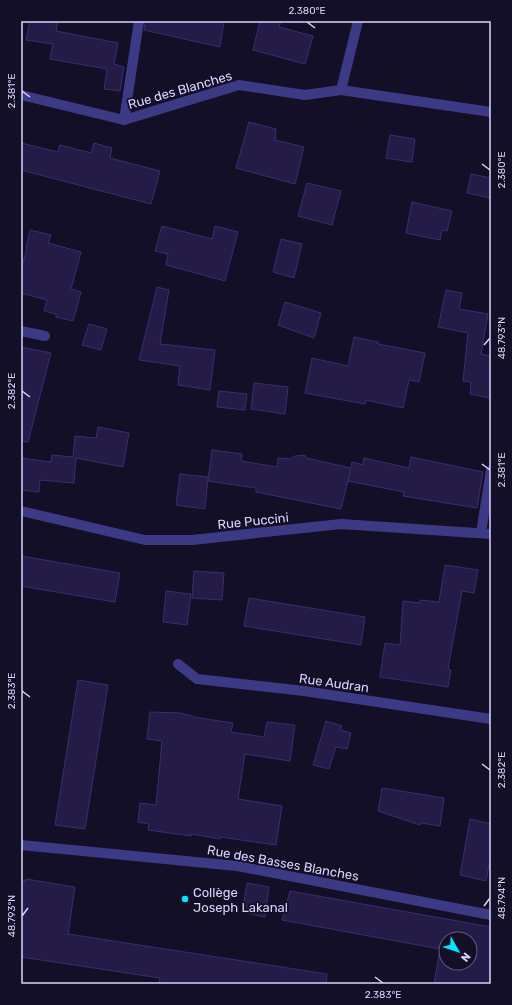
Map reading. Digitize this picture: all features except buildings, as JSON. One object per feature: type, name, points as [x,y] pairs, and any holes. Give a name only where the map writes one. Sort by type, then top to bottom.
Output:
[{"type":"street","points":[[124,120],[139,21]]},
{"type":"street","points":[[341,90],[358,21]]},
{"type":"street","name":"Rue des Blanches","points":[[21,95],[124,120],[239,85],[306,95],[341,90],[491,112]]},
{"type":"street","points":[[21,331],[45,336]]},
{"type":"street","points":[[486,534],[491,470]]},
{"type":"street","name":"Rue Puccini","points":[[21,511],[145,540],[192,540],[341,524],[486,534]]},
{"type":"street","name":"Rue Audran","points":[[178,664],[197,679],[304,691],[491,719]]},
{"type":"street","name":"Rue des Basses Blanches","points":[[21,846],[237,866],[491,915]]},
{"type":"place","name":"Collège Joseph Lakanal","points":[[185,899]]}]
